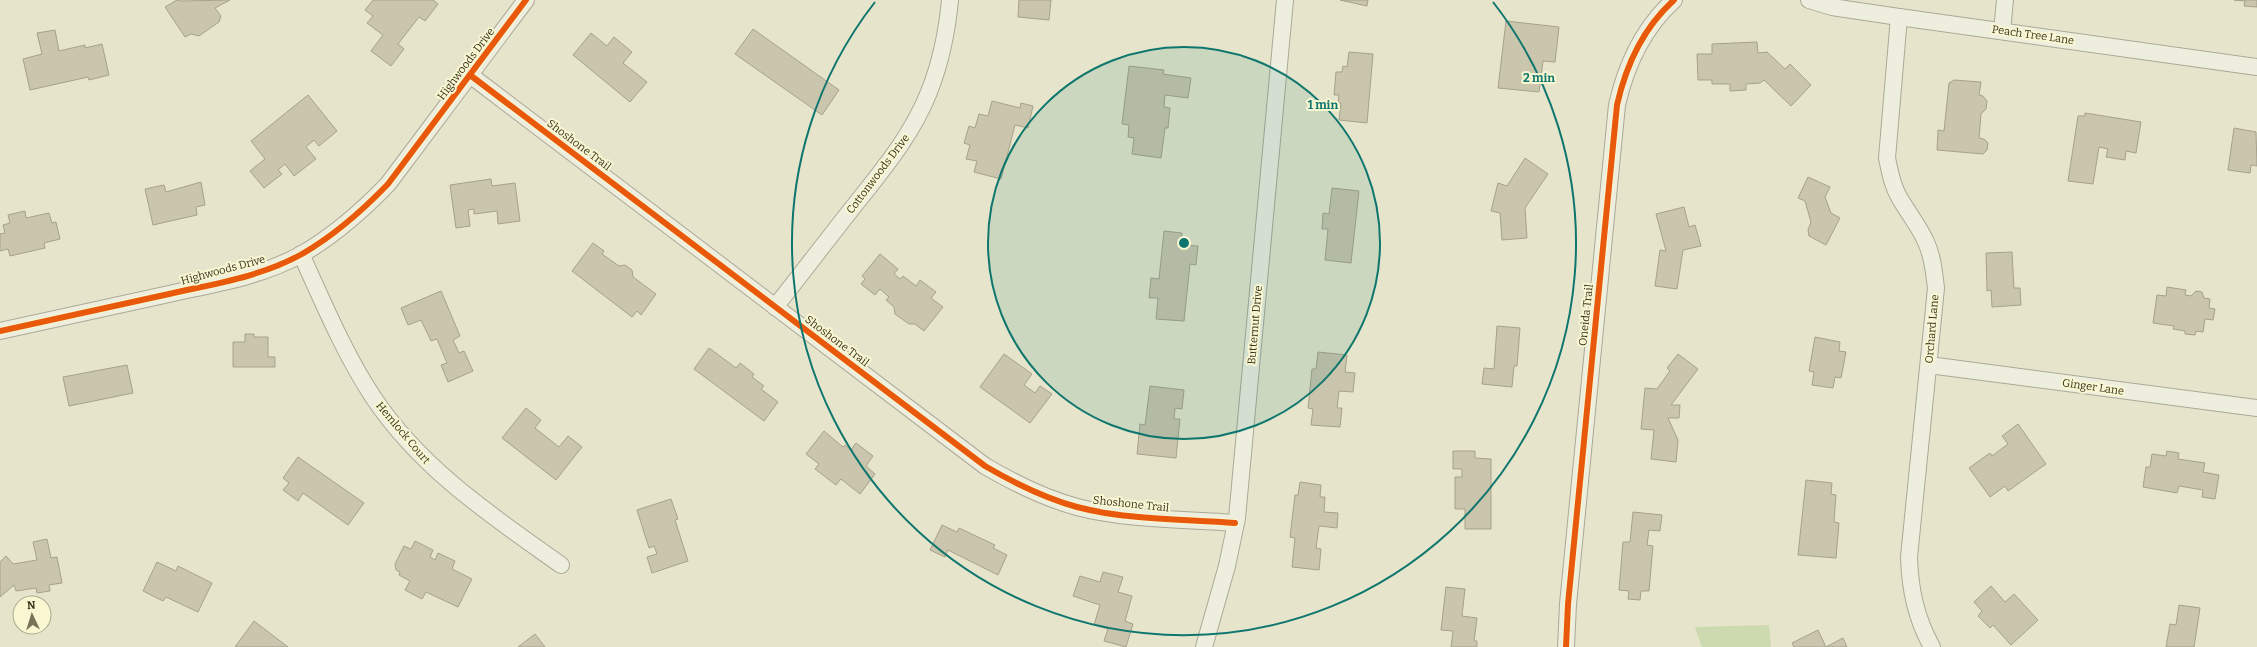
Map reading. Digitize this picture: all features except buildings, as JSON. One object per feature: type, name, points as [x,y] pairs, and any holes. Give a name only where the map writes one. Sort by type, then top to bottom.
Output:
[{"type":"street","name":"Highwoods Drive","points":[[0,331],[232,280],[271,268],[300,254],[337,232],[364,209],[388,184],[526,0]]},
{"type":"street","name":"Cottonwoods Drive","points":[[776,307],[898,150],[916,120],[929,92],[941,59],[948,24],[950,0]]},
{"type":"street","name":"Butternut Drive","points":[[1204,647],[1225,573],[1235,523],[1285,0]]},
{"type":"street","name":"Oneida Trail","points":[[1566,647],[1568,596],[1617,105],[1623,80],[1632,56],[1647,31],[1674,0]]},
{"type":"street","name":"Peach Tree Lane","points":[[1809,0],[1832,7],[2257,67]]},
{"type":"street","points":[[2002,31],[2005,0]]},
{"type":"street","name":"Orchard Lane","points":[[1899,17],[1887,158],[1891,179],[1898,196],[1916,223],[1927,244],[1934,267],[1936,288],[1909,557],[1910,581],[1914,605],[1922,628],[1932,647]]},
{"type":"street","name":"Shoshone Trail","points":[[470,75],[985,466],[1016,484],[1048,498],[1077,507],[1110,514],[1235,523]]},
{"type":"street","name":"Hemlock Court","points":[[300,254],[349,357],[373,397],[422,458],[451,484],[561,565]]},
{"type":"street","name":"Ginger Lane","points":[[1929,365],[2257,408]]},
{"type":"green space","points":[[1769,625],[1771,647],[1702,647],[1695,627]]},
{"type":"cycle path","points":[[0,331],[237,279],[270,269],[314,247],[348,222],[388,184],[526,0]]},
{"type":"cycle path","points":[[1566,647],[1568,604],[1617,105],[1625,76],[1637,48],[1653,23],[1674,0]]},
{"type":"cycle path","points":[[470,75],[985,466],[1030,490],[1077,507],[1135,517],[1235,523]]}]
